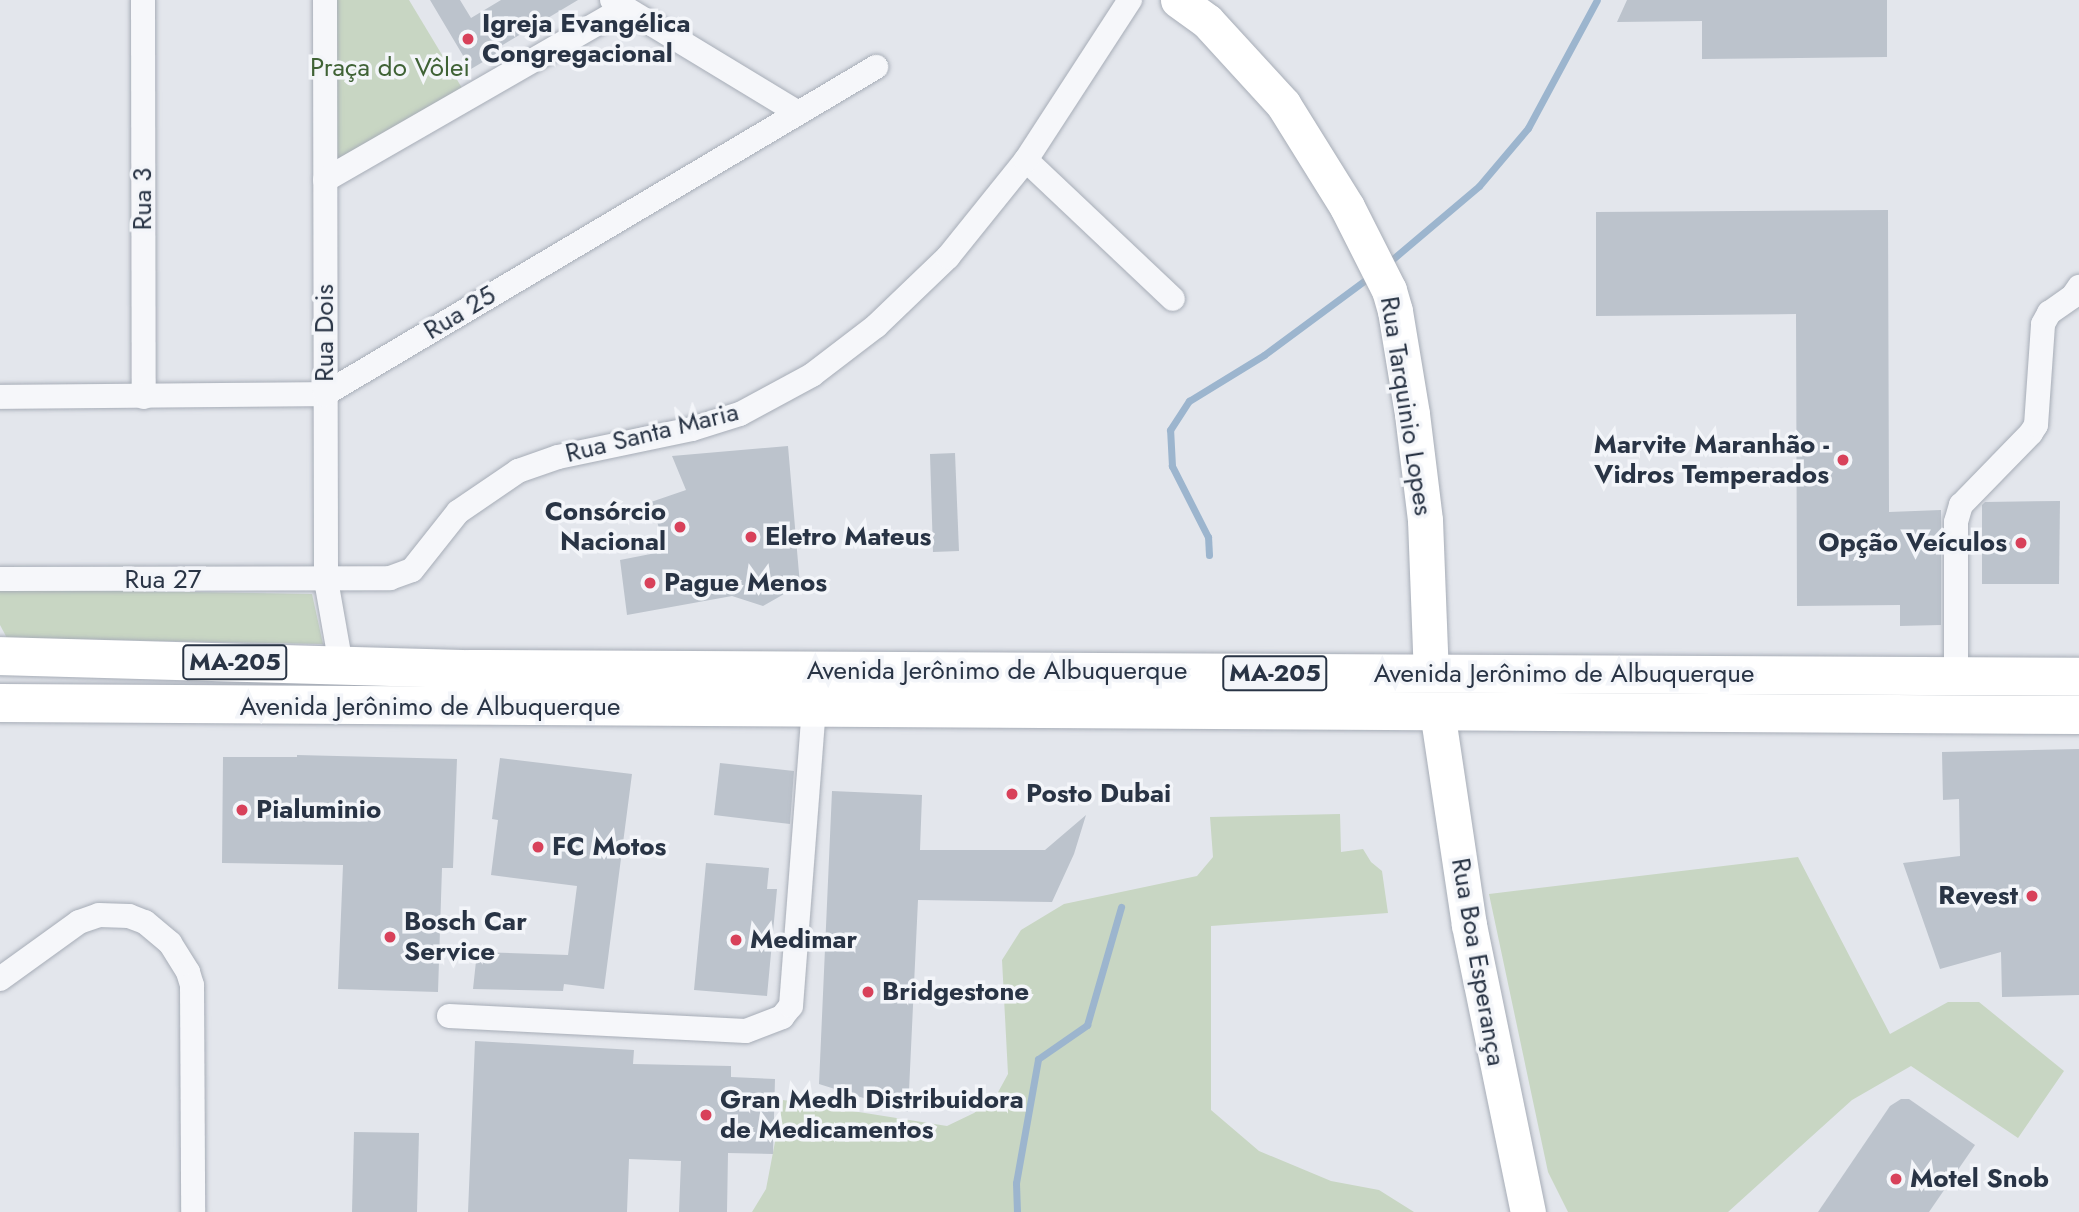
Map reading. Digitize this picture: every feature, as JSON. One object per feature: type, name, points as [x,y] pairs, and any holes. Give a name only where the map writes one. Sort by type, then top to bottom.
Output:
[{"type":"main road","name":"Rua Tarquinio Lopes","points":[[1178,0],[1207,21],[1283,104],[1347,207],[1379,270],[1395,311],[1425,520],[1431,674]]},
{"type":"main road","name":"Avenida Jerônimo de Albuquerque","points":[[0,656],[470,669],[2079,677]]},
{"type":"main road","name":"Avenida Jerônimo de Albuquerque","points":[[0,703],[2079,715]]},
{"type":"main road","name":"Rua Boa Esperança","points":[[1437,711],[1469,925],[1528,1212]]},
{"type":"street","name":"Rua 3","points":[[143,0],[144,397]]},
{"type":"street","name":"Rua Dois","points":[[325,0],[326,580],[341,665]]},
{"type":"street","name":"Rua Santa Maria","points":[[326,580],[390,578],[412,570],[458,512],[518,471],[558,457],[692,429],[740,414],[811,374],[876,326],[948,257],[1026,160],[1130,0]]},
{"type":"street","points":[[325,180],[617,4],[797,112]]},
{"type":"street","name":"Rua 25","points":[[0,397],[325,394],[876,67]]},
{"type":"street","points":[[1026,160],[1173,299]]},
{"type":"street","points":[[1956,676],[1958,516],[1964,501],[2032,433],[2037,416],[2043,324],[2049,313],[2076,291]]},
{"type":"street","name":"Rua 27","points":[[0,579],[326,580]]},
{"type":"street","points":[[449,1016],[746,1031],[782,1017],[791,1006],[814,709]]},
{"type":"street","points":[[0,979],[79,922],[114,914],[145,922],[170,943],[188,972],[192,985],[192,1211]]},
{"type":"green space","name":"Praça do Vôlei","points":[[336,0],[409,0],[462,88],[337,161]]},
{"type":"green space","points":[[0,589],[312,594],[323,644],[7,638],[0,625]]},
{"type":"green space","points":[[1340,814],[1341,852],[1363,849],[1371,862],[1382,871],[1388,913],[1211,926],[1211,1110],[1259,1151],[1331,1181],[1379,1190],[1414,1212],[752,1212],[766,1189],[783,1100],[947,1126],[974,1113],[996,1096],[1008,1074],[1002,960],[1021,930],[1064,904],[1197,876],[1213,857],[1210,817]]},
{"type":"green space","points":[[1798,857],[1890,1034],[1948,1002],[1979,1002],[2064,1071],[2018,1138],[1911,1066],[1852,1100],[1728,1212],[1568,1212],[1548,1172],[1489,894]]},
{"type":"building","name":"Igreja Evangélica Congregacional","points":[[430,0],[460,0],[471,18],[501,0],[578,0],[501,46],[503,50],[471,69]]},
{"type":"building","points":[[1627,0],[1887,0],[1887,57],[1702,59],[1702,21],[1617,22]]},
{"type":"building","name":"Marvite Maranhão - Vidros Temperados","points":[[1888,210],[1889,512],[1941,510],[1941,625],[1900,626],[1900,605],[1797,606],[1796,314],[1596,316],[1596,212]]},
{"type":"building","name":"Eletro Mateus","points":[[788,446],[800,585],[763,606],[732,596],[627,615],[620,560],[666,551],[651,502],[686,490],[672,456]]},
{"type":"building","points":[[955,453],[959,551],[933,552],[930,454]]},
{"type":"building","name":"Opção Veículos","points":[[2060,501],[2059,584],[1982,584],[1982,505],[1985,502]]},
{"type":"building","name":"Revest","points":[[2079,749],[2079,995],[2002,997],[2001,952],[1940,969],[1903,863],[1960,856],[1959,799],[1943,800],[1942,752]]},
{"type":"building","points":[[297,755],[457,759],[453,868],[442,868],[438,992],[338,989],[343,865],[222,863],[223,757]]},
{"type":"building","points":[[500,758],[632,774],[604,989],[564,984],[563,991],[473,989],[477,952],[568,955],[577,886],[491,875],[498,820],[492,819]]},
{"type":"building","points":[[720,763],[794,771],[790,824],[714,815]]},
{"type":"building","name":"Bridgestone","points":[[832,791],[922,795],[920,850],[1045,850],[1086,815],[1074,854],[1052,902],[918,900],[908,1112],[819,1084]]},
{"type":"building","name":"Medimar","points":[[706,863],[769,868],[767,889],[777,889],[767,996],[694,990]]},
{"type":"building","points":[[475,1041],[634,1050],[633,1064],[731,1066],[731,1077],[775,1079],[773,1154],[728,1153],[727,1212],[679,1212],[681,1161],[629,1159],[627,1212],[468,1212]]},
{"type":"building","name":"Motel Snob","points":[[1901,1099],[1909,1099],[1975,1145],[1929,1212],[1818,1212],[1890,1106]]},
{"type":"building","points":[[354,1132],[419,1133],[417,1212],[352,1212]]},
{"type":"waterway","points":[[1388,263],[1479,186],[1528,128],[1597,0]]},
{"type":"waterway","points":[[1209,555],[1208,537],[1172,466],[1170,430],[1189,401],[1264,355],[1372,275]]},
{"type":"waterway","points":[[1017,1212],[1016,1183],[1038,1059],[1087,1025],[1121,907]]},
{"type":"place","name":"Igreja Evangélica Congregacional","points":[[468,39]]},
{"type":"place","name":"Marvite Maranhão - Vidros Temperados","points":[[1843,460]]},
{"type":"place","name":"Consórcio Nacional","points":[[680,527]]},
{"type":"place","name":"Eletro Mateus","points":[[751,537]]},
{"type":"place","name":"Opção Veículos","points":[[2021,543]]},
{"type":"place","name":"Pague Menos","points":[[650,583]]},
{"type":"place","name":"Posto Dubai","points":[[1012,794]]},
{"type":"place","name":"Pialuminio","points":[[242,810]]},
{"type":"place","name":"FC Motos","points":[[538,847]]},
{"type":"place","name":"Revest","points":[[2032,896]]},
{"type":"place","name":"Bosch Car Service","points":[[390,937]]},
{"type":"place","name":"Medimar","points":[[736,940]]},
{"type":"place","name":"Bridgestone","points":[[868,992]]},
{"type":"place","name":"Gran Medh Distribuidora de Medicamentos","points":[[706,1115]]},
{"type":"place","name":"Motel Snob","points":[[1896,1179]]}]
